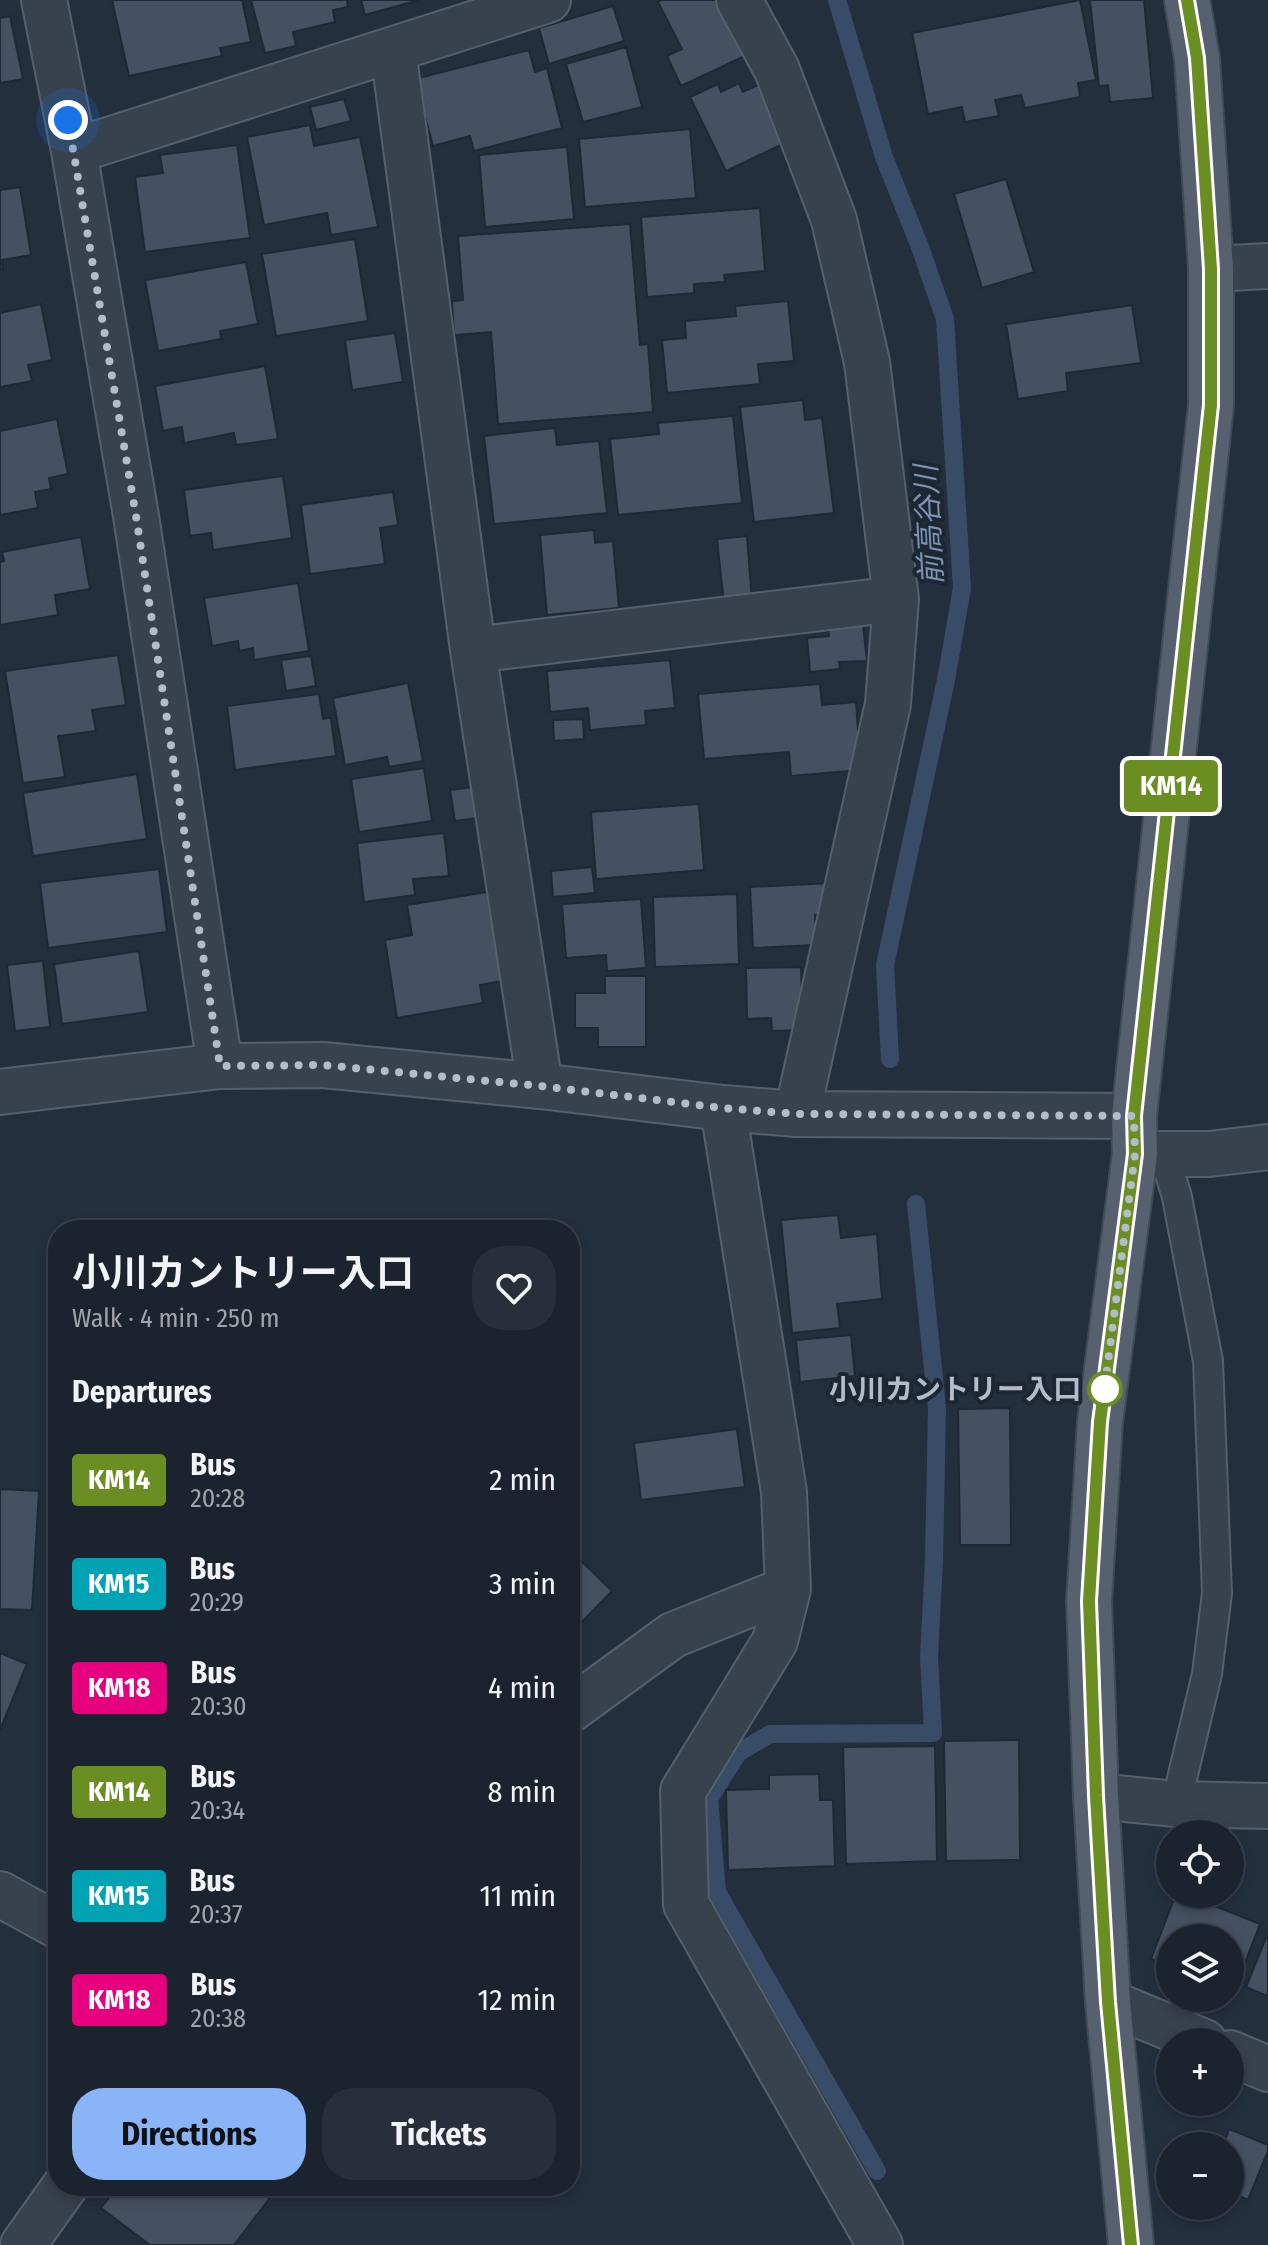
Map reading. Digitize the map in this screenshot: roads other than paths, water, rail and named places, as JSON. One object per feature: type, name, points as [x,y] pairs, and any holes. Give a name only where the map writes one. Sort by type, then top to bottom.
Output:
[{"type":"main road","points":[[1131,2245],[1108,2002],[1089,1601],[1100,1422],[1144,1141],[1211,405],[1211,269],[1197,58],[1187,0]]},
{"type":"street","points":[[44,0],[74,151],[136,516],[220,1066]]},
{"type":"street","points":[[74,151],[548,0]]},
{"type":"street","points":[[739,0],[777,70],[834,220],[867,362],[896,599],[888,704],[797,1114]]},
{"type":"street","points":[[393,50],[473,650],[540,1086]]},
{"type":"street","points":[[1211,269],[1268,266]]},
{"type":"street","points":[[473,650],[896,599]]},
{"type":"street","points":[[0,1092],[220,1066],[323,1065],[723,1108],[1144,1141],[1209,1154],[1268,1147]]},
{"type":"street","points":[[723,1108],[784,1492],[788,1589],[775,1641],[683,1791],[686,1904],[880,2245]]},
{"type":"street","points":[[580,1703],[673,1635],[788,1589]]},
{"type":"street","points":[[1096,1796],[1176,1804],[1268,1806]]},
{"type":"street","points":[[0,1894],[48,1920]]},
{"type":"street","points":[[1108,2002],[1170,2028]]},
{"type":"street","points":[[1244,2059],[1268,2069]]},
{"type":"street","points":[[23,2245],[58,2196]]},
{"type":"lane","points":[[1144,1141],[1177,1197],[1208,1361],[1217,1593],[1207,1674],[1176,1804]]},
{"type":"waterway","name":"前高谷川","points":[[837,0],[884,157],[945,319],[962,588],[946,680],[885,965],[890,1059]]},
{"type":"waterway","points":[[877,2171],[717,1892],[709,1799],[738,1753],[770,1734],[933,1733],[929,1657],[937,1408],[916,1204]]},
{"type":"place","name":"小川カントリー入口","points":[[1105,1389]]}]
